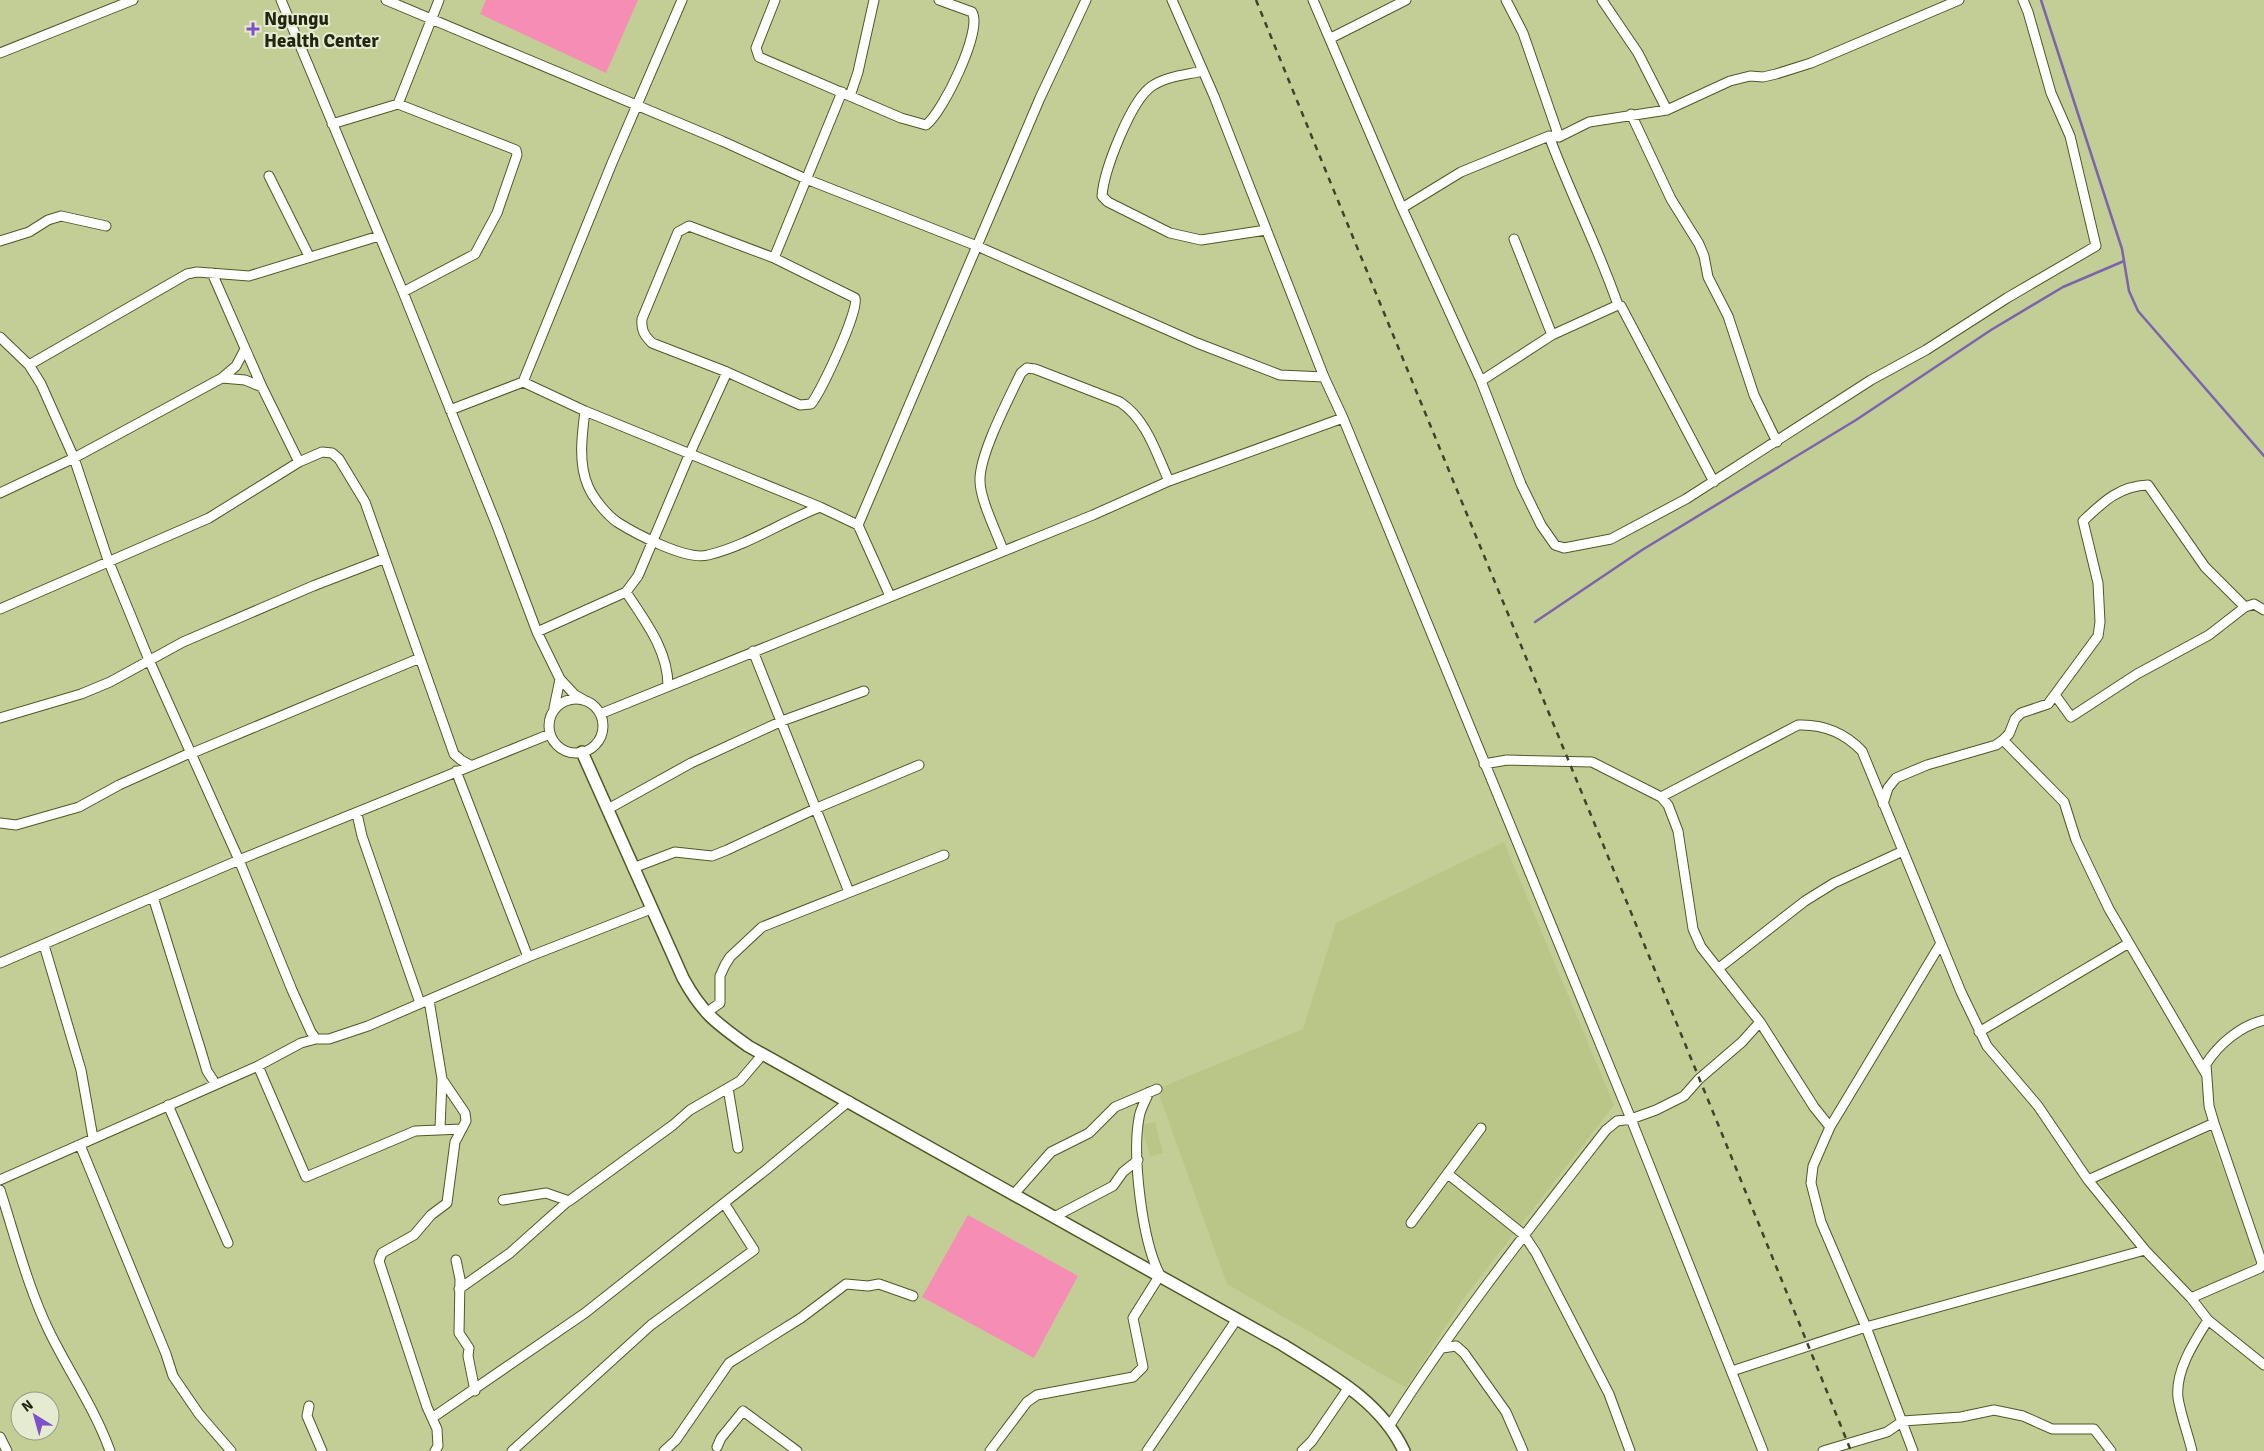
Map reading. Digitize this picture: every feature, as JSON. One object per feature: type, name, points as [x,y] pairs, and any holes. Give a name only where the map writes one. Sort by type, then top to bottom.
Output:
[{"type":"street","points":[[0,53],[133,0]]},
{"type":"street","points":[[281,0],[403,292],[537,632],[560,679],[574,695],[594,705],[600,714],[602,721],[601,734],[594,745],[582,752],[565,750],[556,744],[550,734],[549,722],[560,679]]},
{"type":"street","points":[[386,0],[429,20],[485,40],[636,106],[722,141],[806,179],[977,246],[1147,322],[1269,372],[1280,375],[1324,377]]},
{"type":"street","points":[[398,104],[429,20],[439,0]]},
{"type":"street","points":[[523,382],[636,106],[682,0]]},
{"type":"street","points":[[774,0],[756,48],[759,57],[926,125],[931,121],[961,67],[975,21],[972,12],[939,0]]},
{"type":"street","points":[[774,258],[806,179],[858,72],[874,0]]},
{"type":"street","points":[[858,525],[977,246],[1086,0]]},
{"type":"street","points":[[1172,0],[1203,71],[1324,377],[1344,418],[1484,764],[1631,1119],[1763,1451]]},
{"type":"street","points":[[1313,0],[1331,38],[1402,208],[1481,381],[1521,484],[1541,525],[1555,545],[1564,548],[1611,539],[1714,482],[1871,380],[1926,350],[2007,298],[2096,246],[2070,136],[2051,93],[2023,0]]},
{"type":"street","points":[[1331,38],[1406,0]]},
{"type":"street","points":[[1506,0],[1522,33],[1559,137]]},
{"type":"street","points":[[1602,0],[1638,53],[1667,110]]},
{"type":"street","points":[[1402,208],[1461,172],[1549,136],[1559,137],[1589,122],[1631,114],[1667,110],[1730,81],[1750,76],[1763,77],[1811,63],[1960,0]]},
{"type":"street","points":[[1203,71],[1168,79],[1153,85],[1136,101],[1115,149],[1102,196],[1108,202],[1170,233],[1201,240],[1266,230]]},
{"type":"street","points":[[332,124],[398,104],[447,124],[511,146],[516,150],[517,155],[496,213],[475,254],[403,292]]},
{"type":"street","points":[[1631,114],[1671,199],[1702,250],[1708,277],[1728,316],[1754,395],[1777,442]]},
{"type":"street","points":[[1549,136],[1575,205],[1603,262],[1618,305],[1621,306],[1714,482]]},
{"type":"street","points":[[269,176],[309,256]]},
{"type":"street","points":[[0,241],[29,232],[48,220],[61,216],[106,226]]},
{"type":"street","points":[[689,226],[774,258],[855,298],[856,305],[842,342],[814,400],[806,405],[652,343],[644,335],[641,327],[642,319],[664,261],[678,232],[689,226]]},
{"type":"street","points":[[29,365],[187,274],[197,272],[249,276],[379,236]]},
{"type":"street","points":[[1514,239],[1552,335]]},
{"type":"street","points":[[212,273],[262,387],[299,462]]},
{"type":"street","points":[[1481,381],[1552,335],[1618,305]]},
{"type":"street","points":[[0,337],[29,365],[41,384],[74,458],[108,560],[149,660],[239,860],[292,990],[311,1032],[316,1038]]},
{"type":"street","points":[[0,493],[74,458],[222,378],[236,366],[245,349]]},
{"type":"street","points":[[1003,550],[982,494],[980,480],[989,445],[1021,373],[1027,368],[1035,369],[1120,402],[1131,410],[1141,420],[1169,481]]},
{"type":"street","points":[[537,632],[626,592],[638,576],[690,453],[727,372]]},
{"type":"street","points":[[222,378],[245,380],[262,387]]},
{"type":"street","points":[[450,410],[523,382],[585,411],[820,506],[858,525],[890,596]]},
{"type":"street","points":[[585,411],[581,443],[588,486],[616,521],[654,542],[692,556],[707,556],[732,547],[820,506]]},
{"type":"street","points":[[600,714],[1093,515],[1169,481],[1344,418]]},
{"type":"street","points":[[0,609],[108,560],[139,549],[209,518],[299,462],[322,452],[332,454],[339,459],[365,502],[383,559],[454,754],[454,771],[528,957]]},
{"type":"street","points":[[1883,804],[1888,788],[1896,778],[1927,765],[1996,745],[2009,734],[2015,719],[2021,713],[2043,707],[2055,695],[2098,636],[2100,622],[2098,583],[2083,520],[2110,496],[2139,486],[2148,485],[2205,567],[2245,607]]},
{"type":"street","points":[[0,718],[82,694],[110,682],[149,660],[313,586],[383,559]]},
{"type":"street","points":[[626,592],[661,652],[666,664],[668,686]]},
{"type":"street","points":[[2055,695],[2071,717],[2137,674],[2209,636],[2245,607],[2254,604],[2264,610]]},
{"type":"street","points":[[753,651],[849,892]]},
{"type":"street","points":[[0,823],[16,825],[80,807],[119,785],[190,753],[420,658]]},
{"type":"street","points":[[608,809],[691,764],[782,721],[864,691]]},
{"type":"street","points":[[553,711],[567,700],[584,700]]},
{"type":"street","points":[[1661,797],[1798,726],[1816,725],[1841,734],[1862,751],[1941,943],[1979,1032],[1987,1046],[2038,1106],[2088,1180],[2145,1250],[2191,1298],[2208,1320],[2264,1365]]},
{"type":"street","points":[[0,963],[239,860],[357,814],[470,764],[550,734]]},
{"type":"street","points":[[2003,740],[2064,802],[2076,840],[2108,909],[2206,1074]]},
{"type":"street","points":[[582,752],[683,978],[706,1014],[725,1030],[763,1054],[1160,1274],[1283,1345],[1349,1387],[1380,1413],[1390,1425],[1404,1451]]},
{"type":"street","points":[[454,754],[470,764]]},
{"type":"street","points":[[1484,764],[1507,760],[1592,762],[1661,797],[1668,805],[1678,831],[1693,928],[1701,947],[1760,1022],[1814,1107],[1830,1127]]},
{"type":"street","points":[[633,868],[675,852],[712,856],[817,808],[919,765]]},
{"type":"street","points":[[357,814],[364,844],[425,1002],[442,1080],[440,1129]]},
{"type":"street","points":[[1719,968],[1805,901],[1834,883],[1903,851]]},
{"type":"street","points":[[706,1014],[720,1003],[720,976],[730,957],[762,927],[944,855]]},
{"type":"street","points":[[153,896],[200,1051],[207,1071],[215,1083]]},
{"type":"street","points":[[0,1180],[215,1083],[258,1066],[301,1044],[316,1038],[329,1039],[368,1026],[528,957],[651,909]]},
{"type":"street","points":[[1913,1451],[1866,1327],[1842,1275],[1813,1199],[1811,1183],[1813,1166],[1830,1127],[1941,943]]},
{"type":"street","points":[[1979,1032],[2129,943]]},
{"type":"street","points":[[44,945],[81,1070],[93,1138]]},
{"type":"street","points":[[2191,1298],[2260,1268],[2262,1263],[2214,1124],[2209,1106],[2206,1064],[2220,1045],[2248,1024],[2264,1020]]},
{"type":"street","points":[[1390,1425],[1442,1348],[1524,1235],[1606,1130],[1617,1120],[1631,1119],[1656,1110],[1684,1096],[1699,1079],[1742,1042],[1760,1022]]},
{"type":"street","points":[[459,1289],[510,1253],[567,1202],[673,1125],[690,1110],[747,1075],[763,1054]]},
{"type":"street","points":[[258,1066],[306,1177],[398,1137],[421,1130],[462,1128]]},
{"type":"street","points":[[438,1449],[437,1429],[379,1261],[382,1253],[414,1235],[431,1215],[447,1203],[455,1142],[466,1121],[465,1113],[442,1080]]},
{"type":"street","points":[[728,1088],[738,1148]]},
{"type":"street","points":[[1014,1194],[1051,1152],[1089,1133],[1115,1108],[1153,1091],[1139,1117],[1138,1160],[1142,1210],[1151,1258],[1160,1274]]},
{"type":"street","points":[[432,1418],[474,1391],[585,1313],[849,1101]]},
{"type":"street","points":[[168,1105],[228,1243]]},
{"type":"street","points":[[2088,1180],[2214,1124]]},
{"type":"street","points":[[1412,1223],[1481,1128]]},
{"type":"street","points":[[80,1144],[159,1336],[173,1376],[199,1414],[231,1451]]},
{"type":"street","points":[[1056,1216],[1113,1186],[1123,1172],[1138,1160]]},
{"type":"street","points":[[1448,1174],[1524,1235],[1536,1253],[1609,1394],[1630,1451]]},
{"type":"street","points":[[0,1190],[21,1256],[48,1330],[94,1413],[110,1451]]},
{"type":"street","points":[[503,1200],[546,1193],[567,1202]]},
{"type":"street","points":[[512,1451],[651,1325],[754,1250],[724,1203]]},
{"type":"street","points":[[1732,1371],[1866,1327],[2145,1250]]},
{"type":"street","points":[[456,1260],[460,1333],[469,1348],[468,1356],[474,1391]]},
{"type":"street","points":[[990,1451],[1027,1402],[1037,1394],[1133,1377],[1138,1373],[1143,1367],[1133,1318],[1160,1274]]},
{"type":"street","points":[[664,1451],[676,1440],[729,1363],[801,1318],[846,1284],[868,1286],[879,1284],[913,1296]]},
{"type":"street","points":[[1147,1451],[1237,1319]]},
{"type":"street","points":[[2192,1451],[2178,1399],[2178,1386],[2192,1345],[2208,1320]]},
{"type":"street","points":[[1442,1348],[1456,1346],[1464,1353],[1506,1412],[1523,1451]]},
{"type":"street","points":[[1302,1451],[1312,1441],[1349,1387]]},
{"type":"street","points":[[309,1406],[308,1416],[322,1451]]},
{"type":"street","points":[[1823,1451],[1887,1432],[1903,1421],[1962,1417],[1994,1410],[2023,1416],[2052,1429],[2094,1429],[2111,1451]]},
{"type":"street","points":[[717,1447],[742,1411],[793,1450]]},
{"type":"street","points":[[0,1437],[7,1451]]},
{"type":"shaded area","points":[[486,0],[638,0],[606,73],[480,14]]},
{"type":"shaded area","points":[[1504,842],[1614,1105],[1464,1298],[1406,1388],[1227,1284],[1157,1089],[1303,1029],[1336,923]]},
{"type":"shaded area","points":[[1155,1122],[1163,1153],[1150,1157],[1141,1125]]},
{"type":"shaded area","points":[[2209,1132],[2258,1261],[2188,1296],[2098,1181]]},
{"type":"shaded area","points":[[968,1215],[1078,1276],[1034,1358],[922,1297]]},
{"type":"waterway","points":[[2041,0],[2122,249],[2129,291],[2138,311],[2264,456]]},
{"type":"waterway","points":[[1535,622],[1642,550],[1856,420],[1991,330],[2063,287],[2124,261]]},
{"type":"railway","points":[[1256,0],[1851,1451]]},
{"type":"place","name":"Ngungu Health Center","points":[[253,29]]}]
